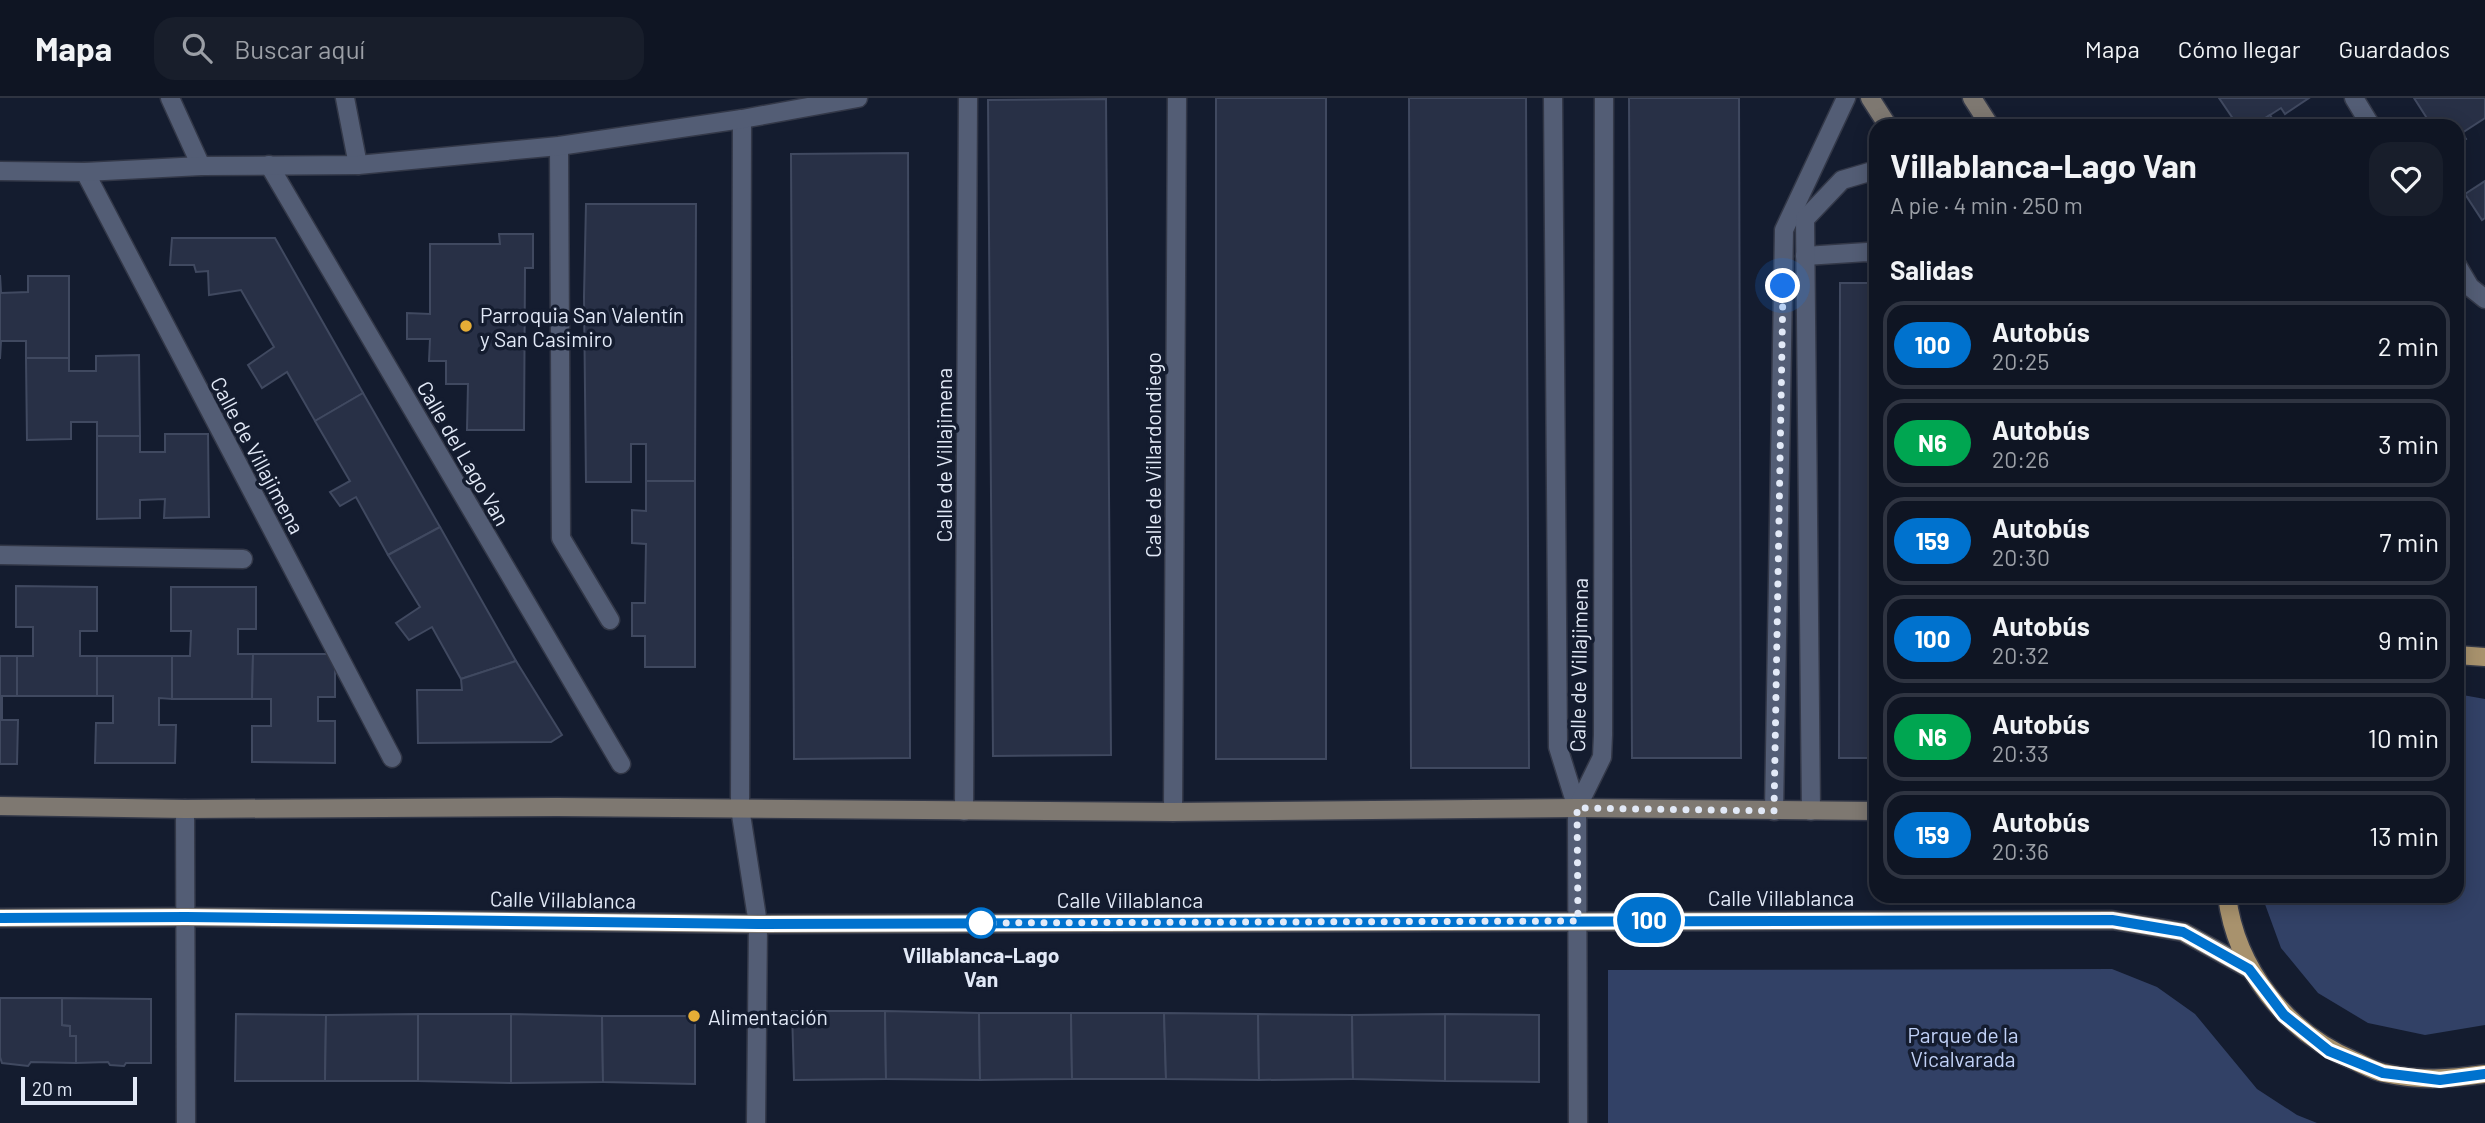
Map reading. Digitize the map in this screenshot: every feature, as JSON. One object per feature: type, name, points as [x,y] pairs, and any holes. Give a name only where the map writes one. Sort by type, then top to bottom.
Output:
[{"type":"main road","points":[[1870,98],[1884,119]]},
{"type":"main road","points":[[1972,98],[1986,119]]},
{"type":"main road","points":[[2464,655],[2485,657]]},
{"type":"main road","points":[[0,806],[1173,812],[1577,808],[1869,811]]},
{"type":"main road","points":[[2228,903],[2230,920],[2249,969],[2284,1015],[2329,1051],[2383,1073],[2440,1080],[2485,1073]]},
{"type":"main road","name":"Calle Villablanca","points":[[0,918],[186,917],[758,924],[2112,920],[2183,932],[2249,969]]},
{"type":"street","points":[[170,98],[201,166]]},
{"type":"street","points":[[345,98],[358,165]]},
{"type":"street","points":[[0,171],[85,172],[269,164],[358,165],[559,146],[742,119],[858,98]]},
{"type":"street","name":"Calle de Villajimena","points":[[964,811],[968,98]]},
{"type":"street","name":"Calle de Villardondiego","points":[[1173,812],[1177,98]]},
{"type":"street","name":"Calle de Villajimena","points":[[1553,98],[1558,747],[1577,808]]},
{"type":"street","name":"Calle de Villajimena","points":[[1577,808],[1602,757],[1603,735],[1604,98]]},
{"type":"street","points":[[1774,811],[1784,230],[1846,98]]},
{"type":"street","points":[[2354,98],[2367,119]]},
{"type":"street","points":[[742,119],[740,808],[758,924],[757,1123]]},
{"type":"street","points":[[559,146],[561,538],[610,620]]},
{"type":"street","name":"Calle del Lago Van","points":[[269,164],[621,764]]},
{"type":"street","name":"Calle de Villajimena","points":[[85,172],[392,758]]},
{"type":"street","points":[[1811,811],[1805,219],[1842,180],[1869,172]]},
{"type":"street","points":[[1805,256],[1869,253]]},
{"type":"street","points":[[2464,277],[2470,287],[2485,299]]},
{"type":"street","points":[[0,555],[243,559]]},
{"type":"street","points":[[1577,808],[1578,1123]]},
{"type":"street","points":[[185,809],[186,1123]]},
{"type":"green space","points":[[2464,695],[2485,699],[2485,1025],[2425,1035],[2368,1023],[2318,993],[2281,948],[2265,903],[2464,903]]},
{"type":"green space","name":"Parque de la Vicalvarada","points":[[2112,969],[2157,987],[2195,1014],[2257,1089],[2297,1115],[2317,1123],[1608,1123],[1608,970]]},
{"type":"building","points":[[1216,98],[1326,98],[1326,759],[1216,759]]},
{"type":"building","points":[[1409,98],[1526,98],[1529,768],[1411,768]]},
{"type":"building","points":[[1629,98],[1739,98],[1741,758],[1632,758]]},
{"type":"building","points":[[2219,98],[2309,98],[2285,114],[2281,108],[2264,119],[2233,119]]},
{"type":"building","points":[[2414,98],[2485,98],[2485,118],[2464,132],[2464,119],[2427,119]]},
{"type":"building","points":[[1106,99],[1111,755],[993,756],[988,100]]},
{"type":"building","points":[[908,153],[910,758],[794,759],[791,154]]},
{"type":"building","points":[[2485,181],[2485,218],[2482,220],[2465,194]]},
{"type":"building","points":[[586,204],[696,204],[695,481],[646,481],[646,444],[631,444],[631,482],[586,482]]},
{"type":"building","name":"Parroquia San Valentín y San Casimiro","points":[[499,234],[533,234],[533,268],[525,268],[524,430],[467,430],[468,384],[446,384],[446,361],[429,361],[430,339],[407,339],[407,313],[430,314],[430,244],[500,244]]},
{"type":"building","points":[[172,238],[275,238],[363,393],[315,421],[287,372],[262,388],[248,365],[274,347],[241,290],[209,295],[208,271],[196,272],[194,265],[170,265]]},
{"type":"building","points":[[0,275],[1,293],[28,292],[28,276],[69,276],[69,358],[26,358],[26,341],[1,341],[0,359]]},
{"type":"building","points":[[1840,283],[1869,283],[1869,758],[1839,758]]},
{"type":"building","points":[[139,355],[140,436],[97,436],[97,422],[71,422],[71,439],[27,440],[26,358],[69,358],[69,371],[96,371],[96,356]]},
{"type":"building","points":[[363,393],[440,527],[388,555],[356,497],[340,506],[330,492],[350,481],[315,421]]},
{"type":"building","points":[[165,434],[208,434],[209,517],[164,518],[165,499],[140,500],[140,518],[97,519],[97,436],[140,436],[140,452],[165,452]]},
{"type":"building","points":[[646,481],[695,481],[695,667],[645,667],[645,636],[632,636],[632,603],[645,603],[646,544],[632,543],[632,510],[646,511]]},
{"type":"building","points":[[440,527],[516,661],[461,679],[432,627],[409,640],[396,623],[420,607],[388,555]]},
{"type":"building","points":[[16,586],[97,587],[97,631],[80,631],[80,656],[97,656],[97,696],[17,696],[17,656],[33,656],[33,627],[16,627]]},
{"type":"building","points":[[171,587],[256,587],[256,629],[238,629],[238,654],[253,654],[252,699],[172,699],[172,656],[190,656],[191,631],[171,631]]},
{"type":"building","points":[[253,654],[335,654],[335,697],[318,697],[318,721],[335,721],[335,763],[252,762],[252,726],[271,726],[271,699],[252,699]]},
{"type":"building","points":[[0,656],[17,656],[17,696],[2,696],[2,720],[18,720],[17,764],[0,764]]},
{"type":"building","points":[[97,656],[172,656],[172,699],[159,698],[159,725],[176,725],[175,763],[95,763],[96,723],[113,723],[113,696],[97,696]]},
{"type":"building","points":[[516,661],[562,735],[551,742],[418,743],[417,690],[462,690],[461,679]]},
{"type":"building","points":[[0,998],[62,998],[62,1025],[70,1026],[70,1036],[76,1036],[76,1063],[31,1062],[28,1066],[2,1063]]},
{"type":"building","points":[[62,998],[151,999],[151,1063],[126,1063],[124,1066],[110,1065],[108,1062],[76,1063],[76,1036],[70,1036],[70,1026],[62,1025]]},
{"type":"building","points":[[792,1011],[885,1011],[886,1079],[794,1080]]},
{"type":"building","points":[[885,1011],[979,1013],[980,1080],[886,1079]]},
{"type":"building","points":[[979,1013],[1071,1013],[1072,1079],[980,1080]]},
{"type":"building","points":[[1071,1013],[1164,1013],[1166,1079],[1072,1079]]},
{"type":"building","points":[[1164,1013],[1258,1014],[1259,1080],[1166,1079]]},
{"type":"building","points":[[236,1014],[326,1015],[325,1081],[235,1081]]},
{"type":"building","points":[[418,1014],[418,1081],[325,1081],[326,1015]]},
{"type":"building","points":[[418,1014],[511,1014],[511,1083],[418,1081]]},
{"type":"building","points":[[511,1014],[602,1016],[603,1082],[511,1083]]},
{"type":"building","points":[[1258,1014],[1352,1015],[1353,1079],[1259,1080]]},
{"type":"building","points":[[1445,1014],[1539,1015],[1539,1082],[1445,1081]]},
{"type":"building","points":[[1445,1014],[1445,1081],[1353,1079],[1352,1015]]},
{"type":"building","points":[[602,1016],[695,1016],[695,1084],[603,1082]]},
{"type":"bus line","name":"100","points":[[0,918],[186,917],[758,924],[2112,920],[2183,932],[2249,969],[2284,1015],[2329,1051],[2383,1073],[2440,1080],[2485,1074]]},
{"type":"place","name":"Parroquia San Valentín y San Casimiro","points":[[466,326]]},
{"type":"place","name":"Villablanca-Lago Van","points":[[981,923]]},
{"type":"place","name":"Alimentación","points":[[694,1016]]},
{"type":"route","points":[[981,923],[1578,921],[1577,808],[1774,811],[1783,286]]}]
